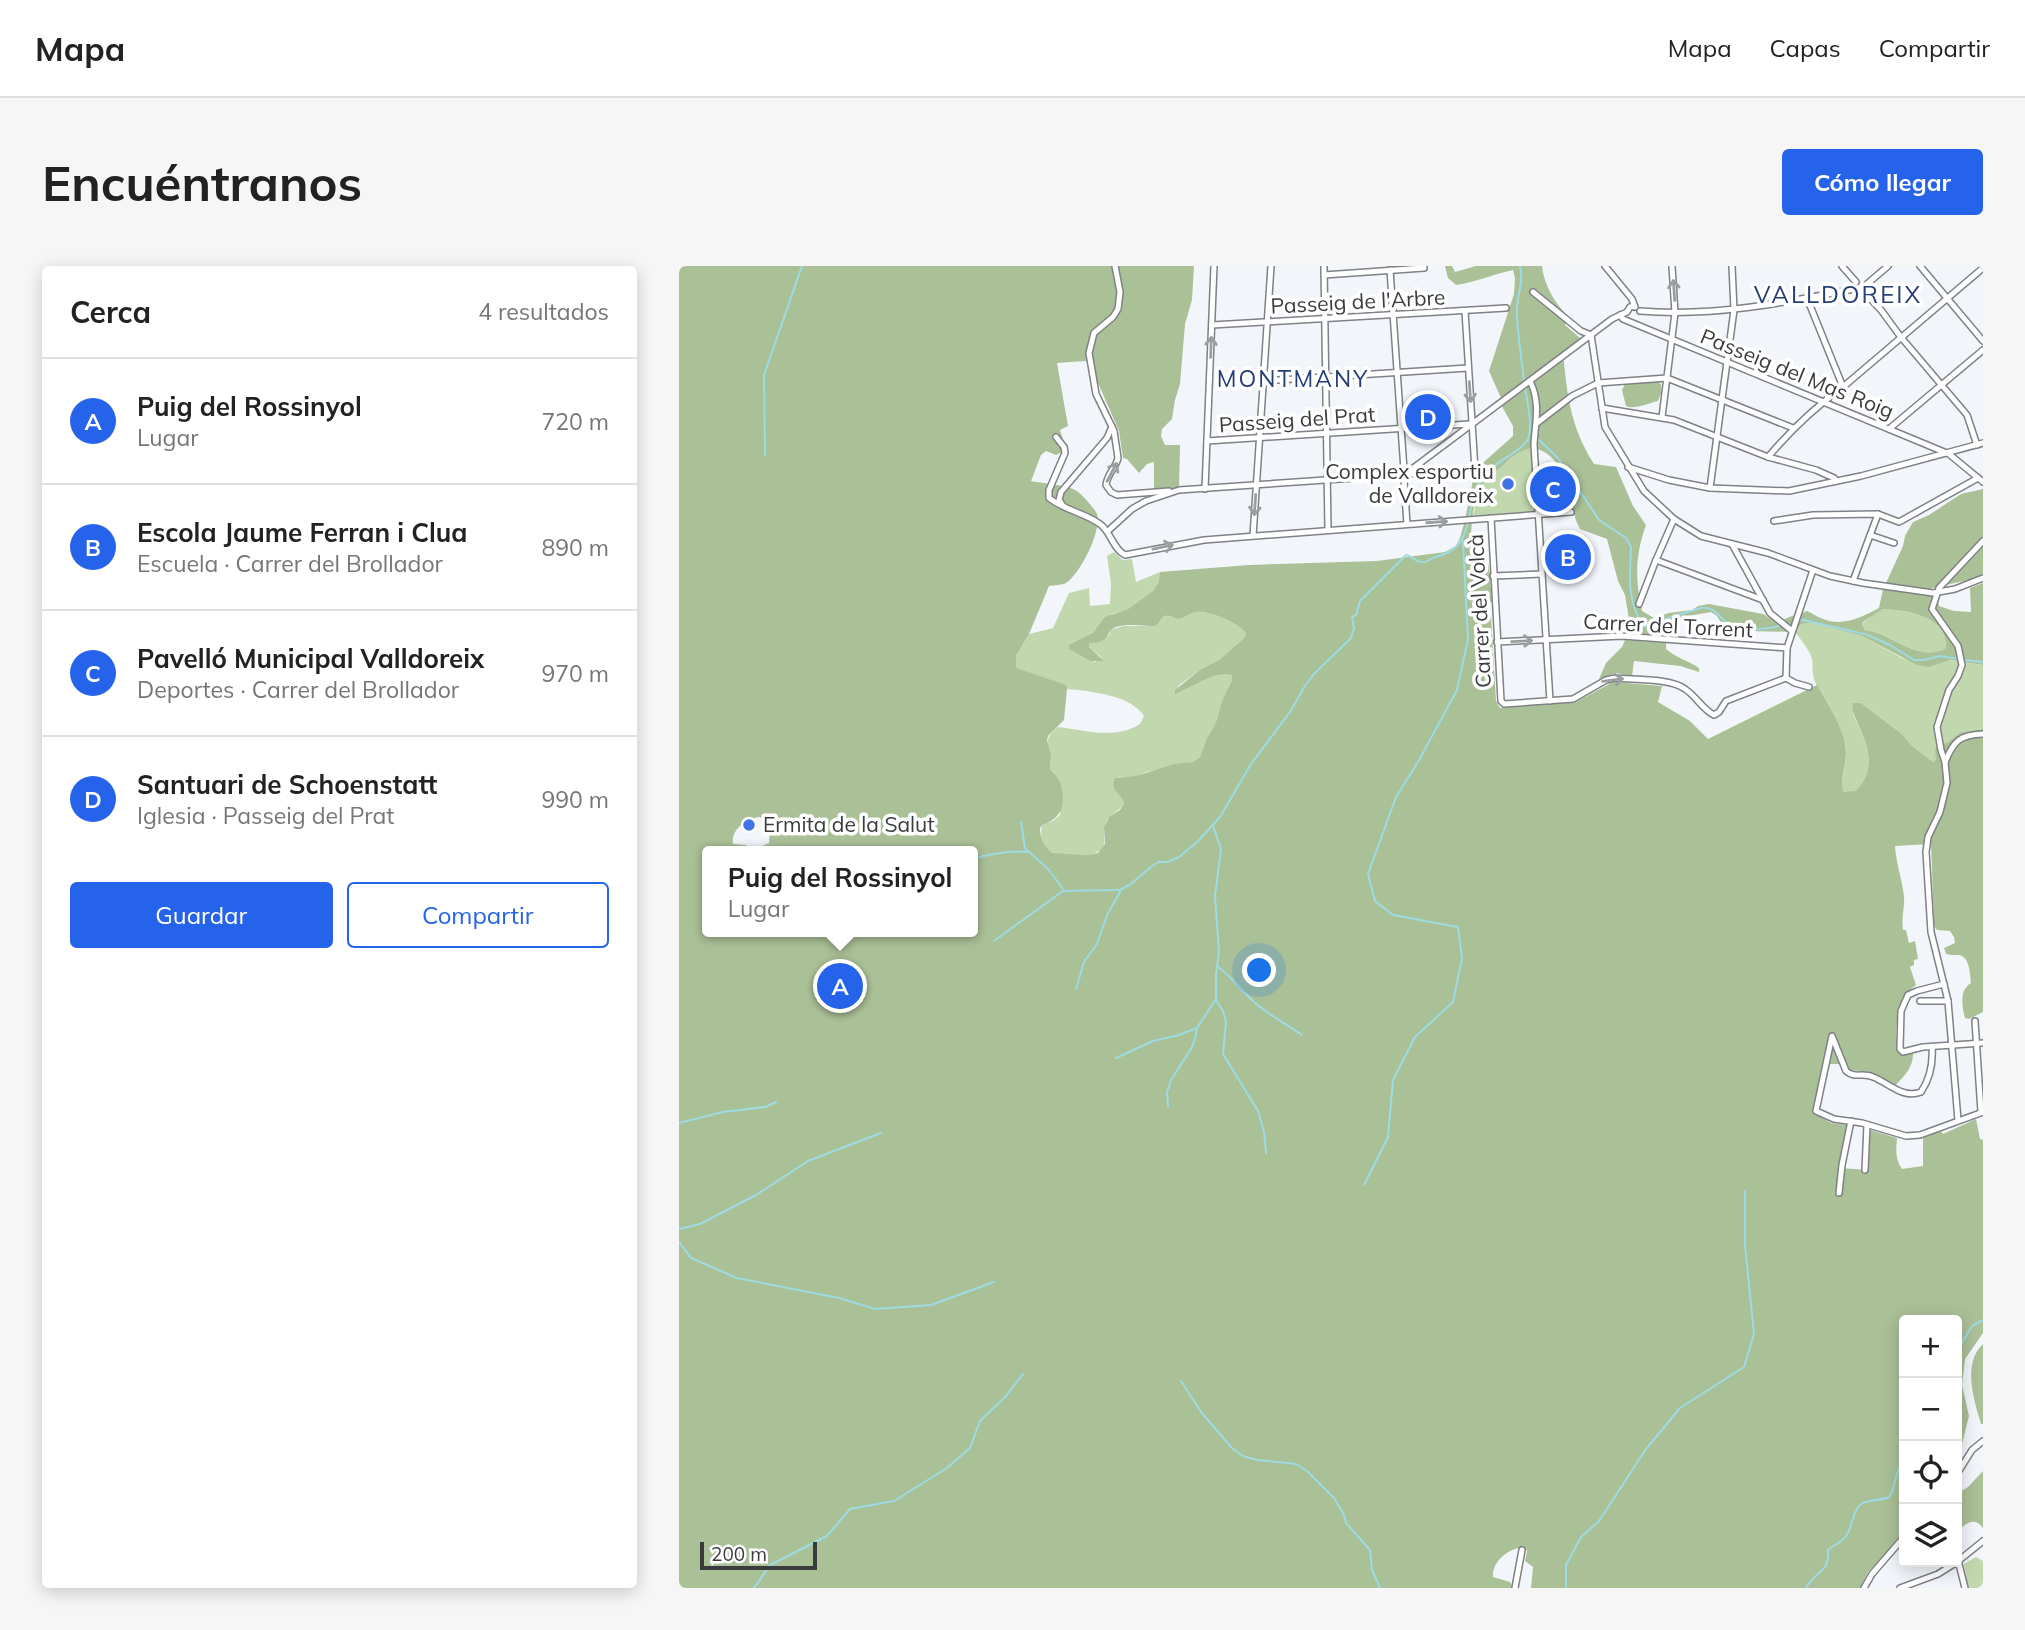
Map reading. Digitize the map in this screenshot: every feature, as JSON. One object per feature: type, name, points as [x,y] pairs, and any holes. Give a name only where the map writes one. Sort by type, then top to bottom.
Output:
[{"type":"street","points":[[1115,266],[1120,292],[1118,309],[1113,317],[1094,333],[1089,354],[1098,400],[1112,426],[1118,458],[1106,485],[1117,495],[1475,470],[1465,311]]},
{"type":"street","points":[[1205,489],[1214,266]]},
{"type":"street","points":[[1253,536],[1271,266]]},
{"type":"street","points":[[1324,266],[1328,530]]},
{"type":"street","points":[[1605,266],[1632,299],[1636,311],[1634,323]]},
{"type":"street","points":[[1662,417],[1675,313],[1672,266]]},
{"type":"street","points":[[1710,488],[1734,310],[1732,266]]},
{"type":"street","points":[[1842,266],[1858,294],[1865,293]]},
{"type":"street","points":[[1865,293],[1867,284],[1888,266]]},
{"type":"street","points":[[1920,266],[1983,341]]},
{"type":"street","points":[[1324,275],[1424,268]]},
{"type":"street","points":[[1768,457],[1793,428],[1822,402],[1983,268]]},
{"type":"street","points":[[1390,270],[1407,524]]},
{"type":"street","points":[[1405,474],[1591,335],[1627,312],[1734,310],[1807,298],[1855,286],[1862,280],[1867,284]]},
{"type":"street","points":[[1533,292],[1581,331],[1591,335]]},
{"type":"street","points":[[1628,467],[1669,480],[1710,488],[1789,491],[1949,454],[1980,444],[1967,415],[1865,293]]},
{"type":"street","points":[[1807,298],[1843,387]]},
{"type":"street","name":"Passeig de l'Arbre","points":[[1212,325],[1506,308]]},
{"type":"street","name":"Passeig del Mas Roig","points":[[1620,315],[1623,319],[1949,454],[1980,480]]},
{"type":"street","points":[[1591,335],[1605,428],[1644,491],[1674,519],[1701,536],[1767,553],[1853,581],[1937,593],[1983,578]]},
{"type":"street","points":[[1889,429],[1983,350]]},
{"type":"street","points":[[1263,381],[1468,368]]},
{"type":"street","points":[[1537,423],[1572,396],[1598,383],[1667,378],[1793,428]]},
{"type":"street","points":[[1527,383],[1536,401],[1534,445],[1550,701],[1573,699],[1606,680],[1615,678],[1680,686],[1714,715],[1726,701],[1786,678]]},
{"type":"street","points":[[1602,408],[1674,419],[1768,457],[1816,470],[1836,481]]},
{"type":"street","name":"Passeig del Prat","points":[[1207,441],[1472,424]]},
{"type":"street","points":[[1063,506],[1059,500],[1061,492],[1107,438],[1112,426]]},
{"type":"street","points":[[1056,438],[1064,447],[1065,453],[1048,496],[1098,523],[1108,531],[1119,552],[1125,555],[1203,540],[1571,512]]},
{"type":"street","points":[[1774,521],[1814,515],[1878,514],[1899,522],[1980,480]]},
{"type":"street","points":[[1108,531],[1132,509],[1146,501],[1179,490]]},
{"type":"street","points":[[1853,581],[1878,514]]},
{"type":"street","name":"Carrer del Volcà","points":[[1491,518],[1501,701],[1504,704],[1550,701]]},
{"type":"street","points":[[1639,604],[1674,519]]},
{"type":"street","points":[[1870,535],[1894,543]]},
{"type":"street","points":[[1958,1120],[1948,1001],[1931,932],[1926,852],[1928,837],[1940,812],[1947,783],[1937,727],[1949,690],[1962,664],[1958,646],[1932,608],[1939,588],[1983,541]]},
{"type":"street","points":[[1733,544],[1770,613],[1792,631]]},
{"type":"street","points":[[1656,560],[1763,600]]},
{"type":"street","points":[[1786,678],[1787,648],[1813,570]]},
{"type":"street","points":[[1493,576],[1542,574]]},
{"type":"street","name":"Carrer del Torrent","points":[[1497,642],[1622,635],[1787,648]]},
{"type":"street","points":[[1786,678],[1809,687]]},
{"type":"street","points":[[1945,762],[1960,738],[1983,734]]},
{"type":"street","points":[[1944,984],[1908,995],[1901,1011],[1900,1049],[1903,1052],[1980,1044]]},
{"type":"street","points":[[1920,1001],[1948,1001]]},
{"type":"street","points":[[1932,1047],[1933,1060],[1926,1084],[1921,1092],[1911,1094],[1873,1076],[1850,1075],[1832,1036],[1816,1111],[1834,1119],[1906,1136],[1920,1135],[1982,1112],[1980,1044],[1975,1021]]},
{"type":"street","points":[[1839,1193],[1851,1121]]},
{"type":"street","points":[[1865,1170],[1867,1125]]},
{"type":"street","points":[[1962,1466],[1972,1450],[1983,1441]]},
{"type":"street","points":[[1962,1557],[1983,1541]]},
{"type":"street","points":[[1864,1588],[1872,1574],[1899,1543]]},
{"type":"street","points":[[1515,1588],[1522,1550]]},
{"type":"street","points":[[1901,1588],[1938,1574],[1948,1567]]},
{"type":"street","points":[[1959,1567],[1965,1588]]},
{"type":"green space","points":[[679,266],[1194,266],[1192,300],[1185,324],[1180,384],[1172,419],[1162,429],[1161,436],[1165,445],[1180,445],[1179,489],[1154,492],[1154,462],[1147,464],[1139,473],[1123,458],[1119,431],[1098,383],[1093,363],[1057,363],[1068,426],[1060,430],[1065,445],[1062,452],[1056,455],[1046,451],[1041,455],[1031,481],[1075,490],[1093,508],[1098,521],[1093,541],[1083,562],[1066,583],[1049,586],[1029,634],[1016,656],[1016,667],[1019,669],[1066,685],[1067,689],[1064,720],[1047,740],[1051,756],[1050,767],[1059,780],[1063,796],[1059,814],[1040,828],[1043,842],[1053,853],[1098,853],[1105,844],[1104,827],[1110,816],[1120,810],[1124,803],[1115,789],[1115,778],[1136,776],[1174,764],[1193,762],[1200,757],[1232,680],[1232,675],[1218,675],[1175,694],[1175,690],[1201,669],[1219,660],[1246,634],[1231,622],[1208,613],[1195,612],[1179,619],[1165,616],[1156,626],[1116,627],[1101,641],[1089,643],[1089,647],[1104,661],[1091,661],[1069,649],[1069,645],[1093,633],[1105,617],[1128,609],[1154,590],[1160,572],[1249,565],[1377,561],[1445,552],[1456,546],[1465,520],[1475,470],[1513,436],[1513,426],[1500,403],[1501,398],[1489,371],[1514,294],[1515,278],[1513,270],[1456,285],[1448,278],[1445,266],[1452,266],[1455,272],[1476,266],[1542,266],[1551,294],[1569,317],[1565,325],[1580,338],[1563,352],[1568,396],[1580,436],[1594,464],[1616,467],[1633,506],[1646,525],[1637,568],[1642,611],[1654,618],[1709,604],[1763,614],[1778,623],[1807,611],[1838,622],[1859,618],[1879,608],[1883,589],[1937,595],[1939,606],[1954,611],[1971,612],[1970,588],[1983,583],[1983,665],[1950,660],[1929,667],[1917,665],[1862,636],[1813,623],[1801,624],[1795,632],[1750,631],[1738,634],[1725,629],[1711,612],[1664,623],[1665,635],[1628,633],[1625,595],[1618,581],[1607,539],[1580,529],[1564,475],[1553,459],[1539,450],[1527,449],[1509,460],[1480,488],[1473,511],[1471,552],[1489,566],[1492,602],[1472,603],[1473,616],[1491,616],[1496,701],[1500,708],[1576,702],[1613,682],[1662,686],[1658,702],[1690,721],[1708,739],[1817,685],[1836,718],[1845,744],[1843,792],[1856,791],[1866,775],[1869,759],[1853,703],[1861,703],[1933,762],[1936,760],[1937,746],[1961,732],[1983,729],[1983,1012],[1969,1019],[1965,1018],[1962,999],[1971,983],[1969,966],[1963,956],[1946,954],[1944,948],[1955,943],[1954,937],[1950,931],[1937,930],[1934,926],[1931,844],[1895,846],[1904,896],[1903,930],[1906,930],[1909,943],[1915,941],[1918,959],[1914,960],[1914,965],[1910,967],[1916,985],[1901,1006],[1896,1035],[1900,1052],[1913,1054],[1911,1064],[1895,1086],[1870,1072],[1850,1070],[1845,1064],[1825,1064],[1813,1112],[1831,1123],[1848,1125],[1840,1168],[1868,1170],[1870,1130],[1897,1138],[1897,1158],[1902,1169],[1923,1166],[1923,1137],[1940,1130],[1943,1134],[1976,1119],[1980,1139],[1983,1140],[1983,1333],[1965,1359],[1962,1385],[1962,1315],[1899,1315],[1899,1539],[1868,1572],[1860,1588],[1531,1588],[1533,1567],[1525,1561],[1527,1551],[1524,1547],[1503,1556],[1493,1571],[1493,1577],[1510,1582],[1513,1588],[679,1588]],"holes":[[[1883,609],[1925,617],[1941,630],[1945,638],[1945,649],[1934,652],[1914,650],[1876,632],[1865,630],[1862,624]]]},
{"type":"green space","points":[[1656,381],[1661,384],[1658,401],[1637,407],[1626,406],[1622,390],[1625,384]]},
{"type":"green space","name":"Complex esportiu de Valldoreix","points":[[1523,449],[1532,449],[1535,511],[1473,516],[1483,483]]},
{"type":"green space","points":[[1983,489],[1983,574],[1929,589],[1886,583],[1913,522],[1961,494]]},
{"type":"green space","points":[[1114,552],[1123,560],[1132,559],[1136,582],[1160,572],[1157,587],[1128,609],[1112,614],[1090,636],[1069,645],[1080,654],[1095,662],[1102,658],[1089,647],[1089,643],[1102,640],[1111,630],[1123,626],[1156,626],[1165,616],[1179,619],[1195,612],[1223,618],[1246,634],[1219,660],[1178,686],[1178,693],[1212,677],[1232,675],[1216,722],[1200,757],[1193,762],[1146,772],[1136,777],[1118,777],[1124,803],[1106,822],[1104,848],[1088,855],[1056,854],[1047,849],[1041,833],[1042,825],[1060,815],[1060,782],[1050,767],[1048,741],[1052,732],[1058,727],[1100,733],[1120,732],[1140,724],[1144,716],[1130,703],[1120,699],[1067,689],[1065,685],[1019,670],[1016,667],[1016,656],[1029,634],[1053,628],[1069,593],[1089,588],[1090,606],[1110,604],[1111,584],[1107,556]]},
{"type":"green space","points":[[1883,609],[1925,617],[1941,630],[1945,638],[1945,649],[1934,652],[1914,650],[1876,632],[1865,630],[1862,624]]},
{"type":"green space","points":[[1813,623],[1862,636],[1902,658],[1929,667],[1948,660],[1983,665],[1983,729],[1961,732],[1937,746],[1936,761],[1933,762],[1861,703],[1853,714],[1866,744],[1869,763],[1863,782],[1856,792],[1842,792],[1846,755],[1844,739],[1816,685],[1811,655],[1795,632],[1801,624]]},
{"type":"green space","points":[[1625,640],[1666,643],[1666,649],[1699,668],[1699,672],[1680,666],[1634,661],[1632,676],[1616,673],[1599,679],[1606,663],[1622,647]]},
{"type":"green space","points":[[1983,1344],[1981,1424],[1973,1393],[1971,1371],[1977,1352]]},
{"type":"green space","points":[[1962,1385],[1969,1416],[1962,1444]]},
{"type":"green space","points":[[1983,1471],[1983,1528],[1976,1522],[1962,1528],[1962,1491]]},
{"type":"green space","points":[[1976,1557],[1983,1561],[1983,1588],[1968,1588],[1964,1564]]},
{"type":"waterway","points":[[765,455],[764,375],[802,266]]},
{"type":"waterway","points":[[1520,266],[1517,319],[1524,383]]},
{"type":"waterway","points":[[994,941],[1063,891],[1120,890],[1152,866],[1179,857],[1197,842],[1220,817],[1251,764],[1290,712],[1314,674],[1351,638],[1354,628],[1352,617],[1356,615],[1360,601],[1406,555],[1424,562],[1449,552],[1458,545],[1464,536],[1481,479],[1527,441],[1530,430],[1525,388]]},
{"type":"waterway","points":[[1537,438],[1558,458],[1599,520],[1626,538],[1631,547],[1632,598],[1644,626],[1654,626],[1666,619],[1701,608],[1715,611],[1736,629],[1781,625]]},
{"type":"waterway","points":[[1364,1185],[1388,1137],[1393,1080],[1415,1037],[1453,1002],[1462,958],[1458,927],[1393,915],[1375,901],[1368,874],[1396,797],[1457,690],[1468,639],[1463,541]]},
{"type":"waterway","points":[[1799,619],[1868,635],[1914,660],[1940,656],[1959,659]]},
{"type":"waterway","points":[[1964,660],[1983,662]]},
{"type":"waterway","points":[[1021,822],[1025,848],[1049,870],[1063,889]]},
{"type":"waterway","points":[[1168,1106],[1167,1092],[1171,1080],[1191,1049],[1197,1028],[1216,999],[1219,951],[1215,896],[1221,849],[1213,826]]},
{"type":"waterway","points":[[978,857],[1027,852]]},
{"type":"waterway","points":[[1076,989],[1084,962],[1097,944],[1107,915],[1120,892]]},
{"type":"waterway","points":[[1217,966],[1260,1007],[1302,1035]]},
{"type":"waterway","points":[[1216,1000],[1226,1022],[1223,1054],[1258,1111],[1266,1153]]},
{"type":"waterway","points":[[1116,1058],[1153,1041],[1197,1028]]},
{"type":"waterway","points":[[679,1123],[723,1112],[765,1107],[776,1102]]},
{"type":"waterway","points":[[679,1229],[700,1224],[756,1195],[808,1161],[881,1133]]},
{"type":"waterway","points":[[1566,1588],[1566,1565],[1581,1537],[1599,1521],[1646,1449],[1680,1408],[1744,1367],[1754,1334],[1745,1245],[1745,1191]]},
{"type":"waterway","points":[[679,1242],[691,1258],[737,1278],[839,1298],[875,1309],[931,1305],[994,1282]]},
{"type":"waterway","points":[[1962,1343],[1972,1326],[1983,1320]]},
{"type":"waterway","points":[[754,1588],[770,1565],[827,1536],[850,1509],[894,1501],[947,1468],[970,1448],[980,1421],[1006,1396],[1023,1374]]},
{"type":"waterway","points":[[1181,1381],[1201,1412],[1232,1448],[1243,1456],[1257,1460],[1296,1464],[1307,1471],[1334,1498],[1346,1523],[1370,1550],[1372,1570],[1380,1588]]},
{"type":"waterway","points":[[1806,1588],[1827,1564],[1828,1550],[1846,1536],[1858,1507],[1864,1502],[1889,1497],[1899,1469]]},
{"type":"place","name":"Santuari de Schoenstatt","points":[[1428,417]]},
{"type":"place","name":"Complex esportiu de Valldoreix","points":[[1508,484]]},
{"type":"place","name":"Pavelló Municipal Valldoreix","points":[[1553,489]]},
{"type":"place","name":"Escola Jaume Ferran i Clua","points":[[1568,557]]},
{"type":"place","name":"Ermita de la Salut","points":[[749,825]]},
{"type":"place","name":"Puig del Rossinyol","points":[[840,986]]},
{"type":"district","name":"VALLDOREIX","points":[[1838,295]]},
{"type":"district","name":"MONTMANY","points":[[1293,379]]}]
